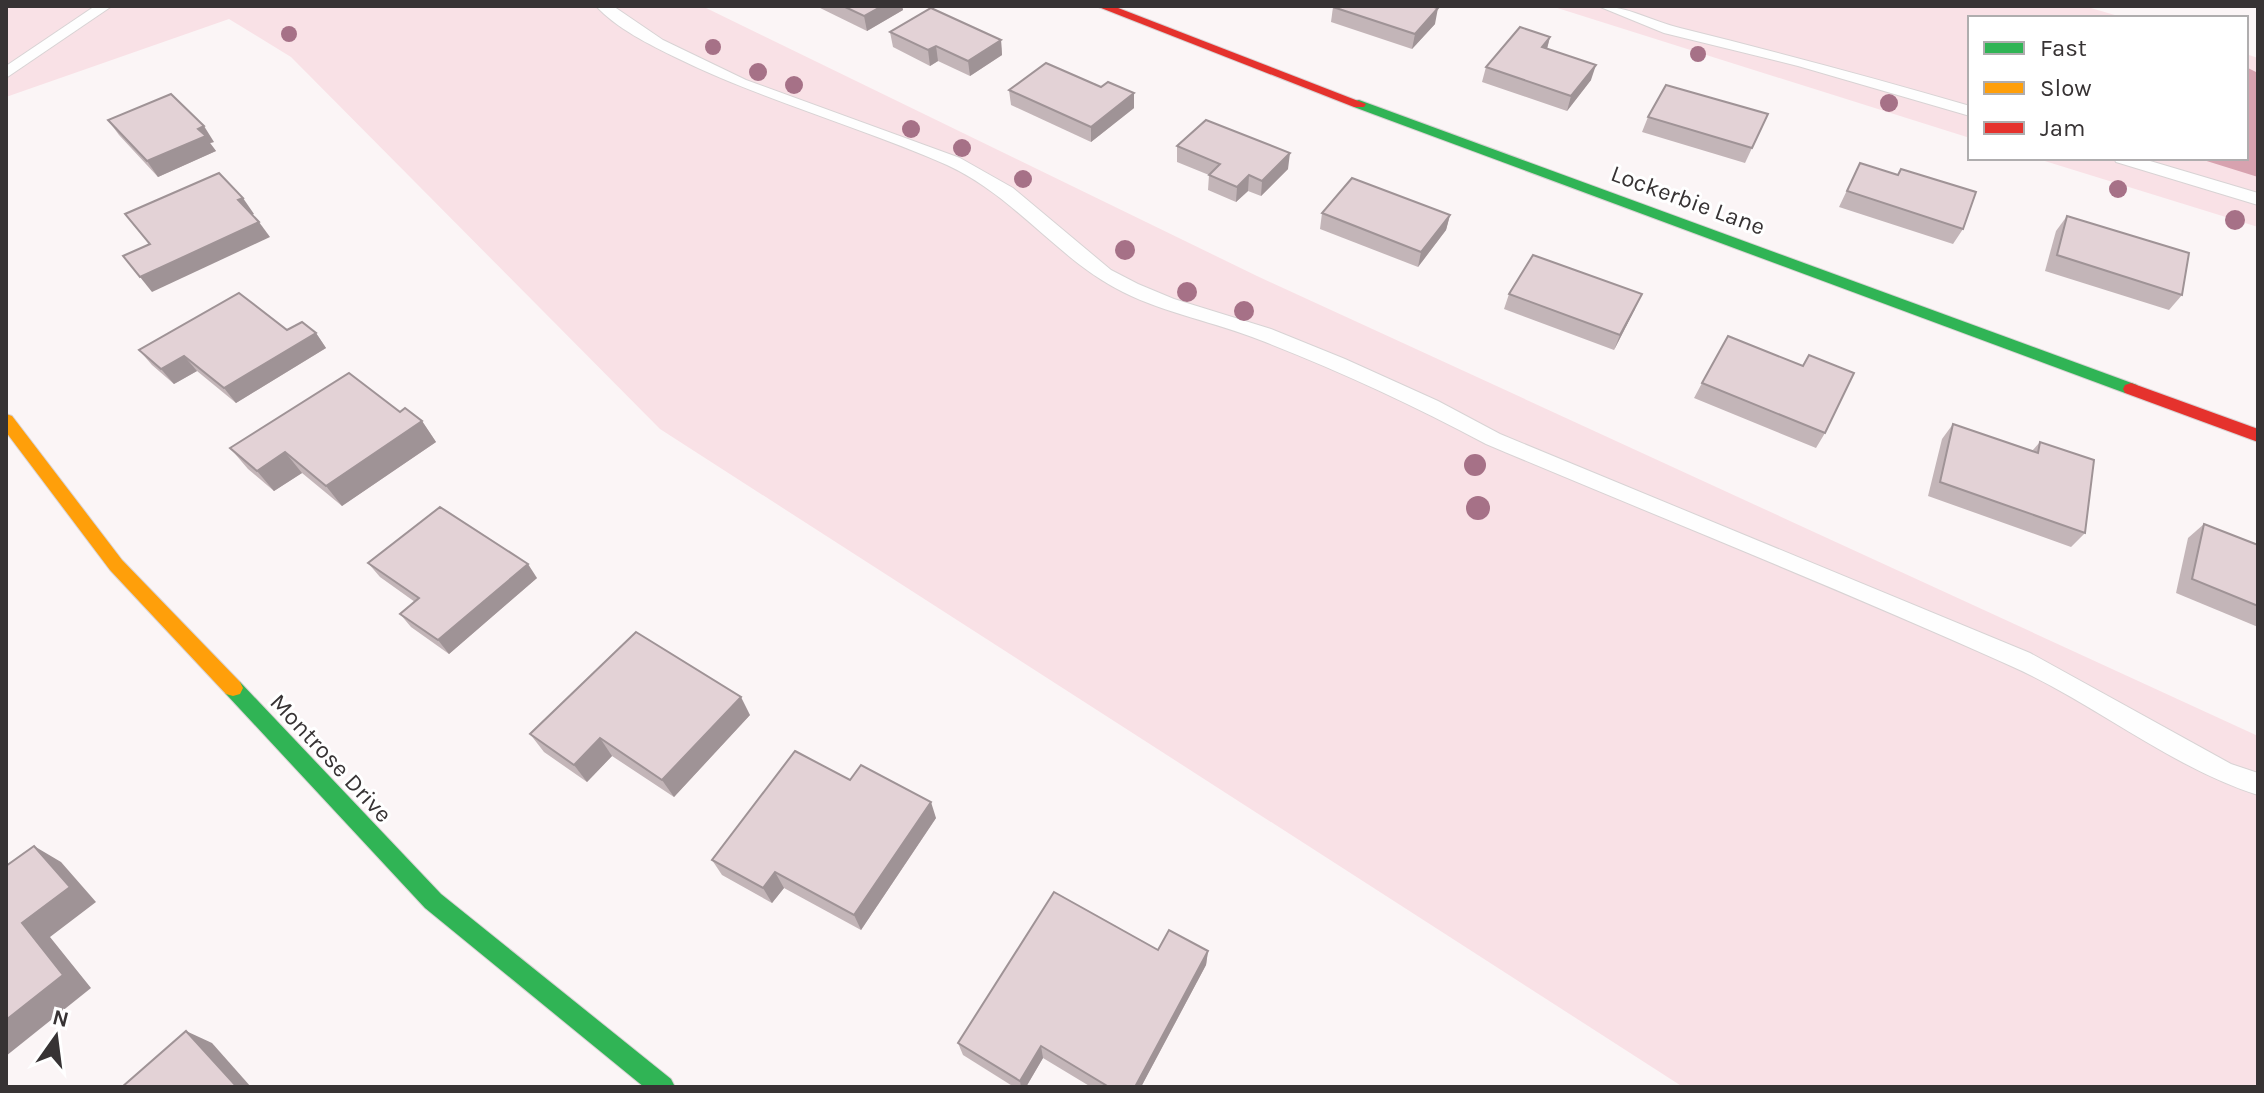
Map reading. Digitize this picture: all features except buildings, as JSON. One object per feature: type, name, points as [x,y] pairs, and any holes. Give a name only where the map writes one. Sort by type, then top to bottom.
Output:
[{"type":"street","name":"Lockerbie Lane","points":[[1102,6],[1229,56],[2258,436]]},
{"type":"street","name":"Montrose Drive","points":[[6,420],[116,565],[433,901],[663,1087]]},
{"type":"lane","points":[[6,73],[105,6]]},
{"type":"lane","points":[[603,6],[658,43],[740,83],[954,162],[1007,192],[1104,274],[1131,288],[1167,304],[1264,334],[1338,364],[1505,444],[2022,660],[2111,707],[2224,773],[2258,784]]},
{"type":"lane","points":[[1605,6],[1669,30],[1856,76],[1968,110]]},
{"type":"lane","points":[[2129,160],[2258,199]]},
{"type":"shaded area","points":[[6,6],[702,6],[1257,276],[2258,736],[2258,1087],[1683,1087],[660,429],[291,57],[229,19],[6,97]]},
{"type":"shaded area","points":[[1551,6],[2084,6],[2118,16],[1968,16],[1968,137]]},
{"type":"shaded area","points":[[2248,55],[2258,58],[2258,227],[2041,160],[2248,160]]},
{"type":"shaded area","points":[[2248,68],[2258,73],[2258,177],[2203,160],[2248,160]]},
{"type":"traffic: fast","points":[[1359,104],[2131,389]]},
{"type":"traffic: fast","points":[[233,688],[433,901],[663,1087]]},
{"type":"traffic: slow","points":[[6,420],[116,565],[233,688]]},
{"type":"traffic: jam","points":[[1102,6],[1359,104]]},
{"type":"traffic: jam","points":[[2131,389],[2258,436]]}]
